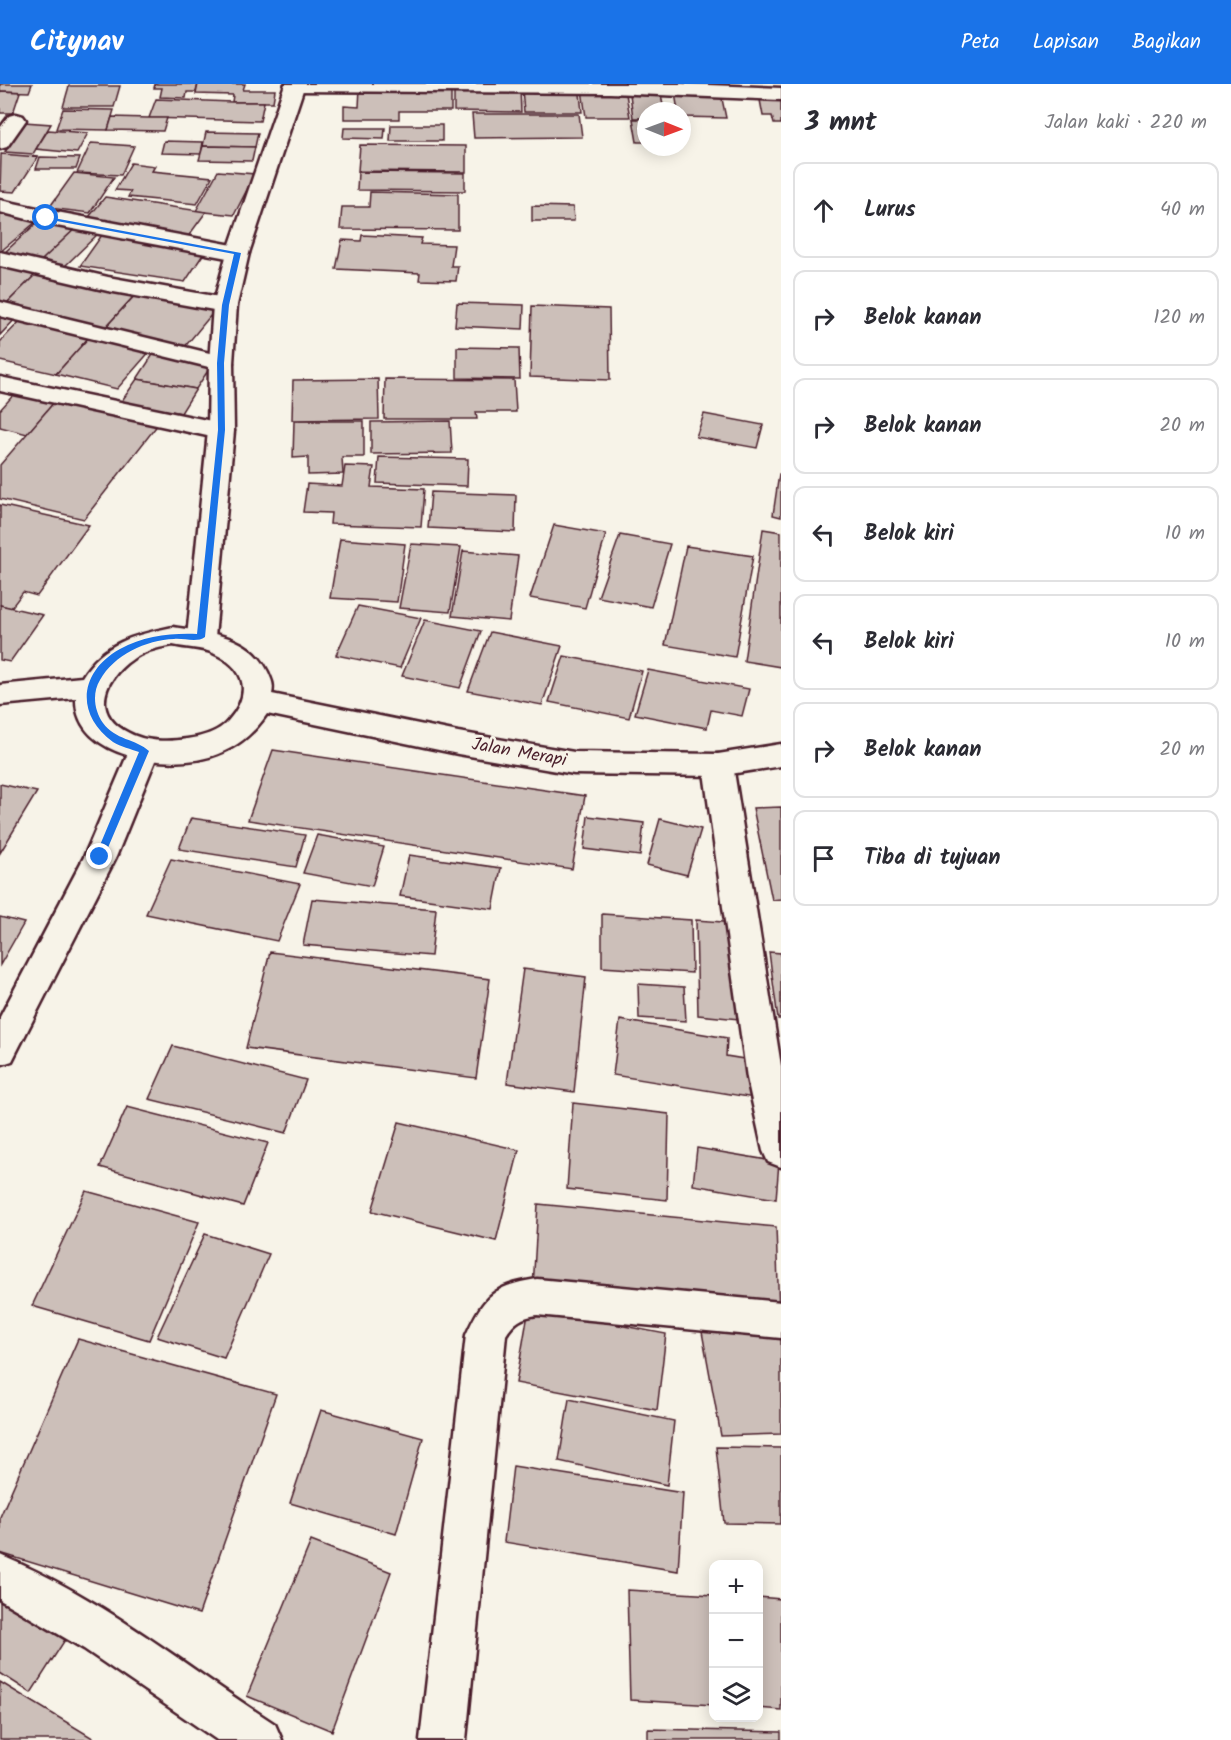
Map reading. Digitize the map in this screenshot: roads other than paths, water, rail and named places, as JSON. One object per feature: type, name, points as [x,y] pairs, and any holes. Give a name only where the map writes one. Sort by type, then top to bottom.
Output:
[{"type":"street","points":[[201,637],[221,430],[220,363],[225,305],[237,253],[294,85],[610,87],[781,94]]},
{"type":"street","points":[[0,143],[16,120]]},
{"type":"street","points":[[0,206],[46,218],[237,253]]},
{"type":"street","points":[[0,259],[108,284],[225,305]]},
{"type":"street","points":[[0,309],[220,363]]},
{"type":"street","points":[[0,384],[147,417],[221,430]]},
{"type":"street","points":[[173,636],[201,637],[236,650],[258,674],[260,702],[241,729],[207,747],[166,753],[144,751],[118,742],[100,726],[90,706],[92,686],[102,668],[122,652],[138,645],[173,636]]},
{"type":"street","points":[[0,695],[92,686]]},
{"type":"street","name":"Jalan Merapi","points":[[260,702],[458,743],[574,763],[718,765],[781,755]]},
{"type":"street","points":[[0,1051],[100,857],[144,751]]},
{"type":"street","points":[[718,765],[765,1078],[781,1151]]},
{"type":"street","points":[[444,1740],[486,1335],[492,1319],[506,1305],[518,1300],[537,1297],[781,1320]]},
{"type":"street","points":[[0,1577],[42,1597],[106,1636],[259,1740]]}]
